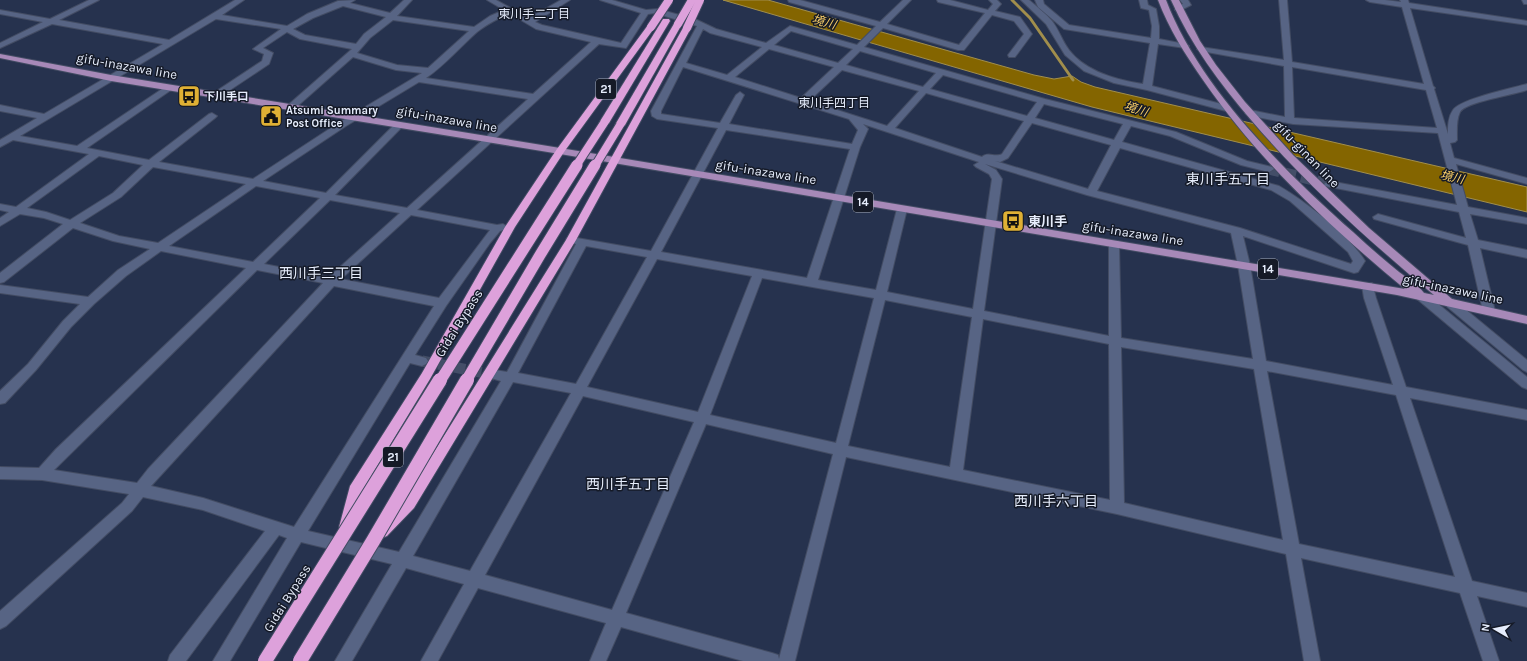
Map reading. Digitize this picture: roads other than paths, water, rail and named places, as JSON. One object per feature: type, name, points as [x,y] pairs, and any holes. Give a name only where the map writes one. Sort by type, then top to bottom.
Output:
[{"type":"highway","name":"21","points":[[344,536],[355,490],[426,376],[510,227],[560,151],[651,27],[669,0]]},
{"type":"highway","name":"Gidai Bypass","points":[[265,661],[520,253],[604,123],[666,21],[677,0]]},
{"type":"highway","name":"21","points":[[300,661],[373,541],[540,255],[620,125],[692,0]]},
{"type":"highway","name":"21","points":[[373,541],[409,504],[577,241],[613,161],[687,28],[700,0]]},
{"type":"main road","points":[[1162,0],[1184,46],[1227,110],[1268,156],[1329,215],[1390,271],[1422,296]]},
{"type":"main road","name":"gifu-ginan line","points":[[1176,4],[1201,49],[1220,77],[1287,155],[1337,205],[1405,266],[1449,302]]},
{"type":"main road","name":"gifu-inazawa line","points":[[0,56],[111,78],[215,96],[560,151],[1368,286],[1422,296],[1527,320]]},
{"type":"street","points":[[0,46],[95,0]]},
{"type":"street","points":[[0,144],[171,43],[240,0]]},
{"type":"street","points":[[330,0],[347,2],[392,16],[475,30]]},
{"type":"street","points":[[290,108],[355,51],[367,36],[392,16],[408,0]]},
{"type":"street","points":[[491,0],[539,27],[623,46],[646,12]]},
{"type":"street","points":[[529,22],[566,0]]},
{"type":"street","points":[[604,0],[646,12],[655,11],[769,46],[1275,188],[1294,199],[1352,250],[1359,261],[1354,269],[1236,230],[1091,193],[962,154],[681,64]]},
{"type":"street","points":[[792,0],[961,48],[997,4],[993,0]]},
{"type":"street","points":[[815,6],[822,0]]},
{"type":"street","points":[[802,102],[813,93],[907,0]]},
{"type":"street","points":[[941,0],[1017,19],[1028,34],[1012,55]]},
{"type":"street","points":[[1025,0],[1050,24],[1070,56],[1082,66],[1104,76],[1227,110]]},
{"type":"street","points":[[1039,0],[1041,5],[1067,27],[1184,46]]},
{"type":"street","points":[[1143,0],[1144,6],[1152,9],[1155,15],[1154,41],[1147,87]]},
{"type":"street","points":[[1152,0],[1169,17]]},
{"type":"street","points":[[1176,4],[1187,5],[1184,0]]},
{"type":"street","points":[[1283,0],[1290,117]]},
{"type":"street","points":[[1370,0],[1404,3],[1527,23]]},
{"type":"street","points":[[215,96],[266,62],[269,53],[257,50],[310,16],[347,2]]},
{"type":"street","points":[[1404,3],[1446,141],[1489,311]]},
{"type":"street","points":[[0,399],[32,367],[67,324],[90,301],[122,273],[254,183],[418,79],[475,30],[508,10]]},
{"type":"street","points":[[0,12],[171,43]]},
{"type":"street","points":[[215,16],[283,28],[303,37],[355,51],[396,67],[429,71]]},
{"type":"street","points":[[701,26],[656,111],[657,116],[855,147]]},
{"type":"street","points":[[728,79],[790,28],[860,47],[1042,101],[1173,134],[1244,163],[1269,170]]},
{"type":"street","points":[[3,615],[127,507],[154,473],[332,281],[597,41]]},
{"type":"street","points":[[1201,49],[1431,88]]},
{"type":"street","points":[[888,130],[941,72]]},
{"type":"street","points":[[418,79],[534,97]]},
{"type":"street","points":[[1446,141],[1452,140],[1455,114],[1458,108],[1466,104],[1527,87]]},
{"type":"street","points":[[78,150],[168,88]]},
{"type":"street","points":[[429,661],[654,255],[676,210],[697,175],[740,95]]},
{"type":"street","points":[[962,154],[968,153],[1000,158],[1005,156],[1042,101]]},
{"type":"street","points":[[0,108],[44,117]]},
{"type":"street","points":[[0,279],[72,223],[117,195],[151,163],[212,116]]},
{"type":"street","points":[[1252,116],[1293,122],[1443,131]]},
{"type":"street","points":[[811,283],[840,198],[855,147],[863,129],[852,119]]},
{"type":"street","points":[[1091,193],[1128,123]]},
{"type":"street","points":[[42,474],[61,453],[328,196],[399,125]]},
{"type":"street","points":[[11,137],[497,228],[510,227]]},
{"type":"street","points":[[0,222],[97,153]]},
{"type":"street","points":[[956,473],[997,179],[993,172],[965,158],[962,154]]},
{"type":"street","points":[[1451,163],[1527,181]]},
{"type":"street","points":[[1329,184],[1357,190],[1462,205],[1527,221]]},
{"type":"street","points":[[0,206],[46,215],[118,239],[442,303]]},
{"type":"street","points":[[787,661],[902,209]]},
{"type":"street","points":[[1378,217],[1473,243],[1527,254]]},
{"type":"street","points":[[221,661],[442,303],[486,240],[497,228]]},
{"type":"street","points":[[1236,230],[1244,265],[1312,661]]},
{"type":"street","points":[[343,661],[510,377],[577,241],[881,295],[978,314],[986,317],[1260,365],[1527,415]]},
{"type":"street","points":[[1114,244],[1117,508]]},
{"type":"street","points":[[598,661],[702,419],[758,274]]},
{"type":"street","points":[[1368,286],[1370,298],[1400,391],[1491,661]]},
{"type":"street","points":[[0,289],[90,301]]},
{"type":"street","points":[[1422,296],[1527,384]]},
{"type":"street","points":[[1449,302],[1527,367]]},
{"type":"street","points":[[407,358],[422,362]]},
{"type":"street","points":[[495,375],[519,378],[579,390],[841,450],[1117,508],[1293,549],[1527,600]]},
{"type":"street","points":[[0,473],[42,474],[141,490],[203,504],[298,535],[402,560],[616,617],[772,661]]},
{"type":"street","points":[[176,661],[276,528]]},
{"type":"water","name":"境川","points":[[723,0],[768,0],[1034,75],[1054,79],[1072,76],[1081,82],[1095,87],[1527,187],[1527,212],[1092,107]]},
{"type":"waterway","points":[[1012,0],[1030,18],[1073,80]]},
{"type":"tunnel","points":[[1269,169],[1329,184]]},
{"type":"tunnel","points":[[422,361],[495,375]]},
{"type":"place","name":"下川手口","points":[[189,96]]},
{"type":"place","name":"Atsumi Summary Post Office","points":[[271,116]]},
{"type":"place","name":"東川手","points":[[1013,221]]},
{"type":"district","name":"東川手二丁目","points":[[534,14]]},
{"type":"district","name":"東川手四丁目","points":[[834,103]]},
{"type":"district","name":"東川手五丁目","points":[[1228,179]]},
{"type":"district","name":"西川手三丁目","points":[[321,273]]},
{"type":"district","name":"西川手五丁目","points":[[628,484]]},
{"type":"district","name":"西川手六丁目","points":[[1056,501]]}]
